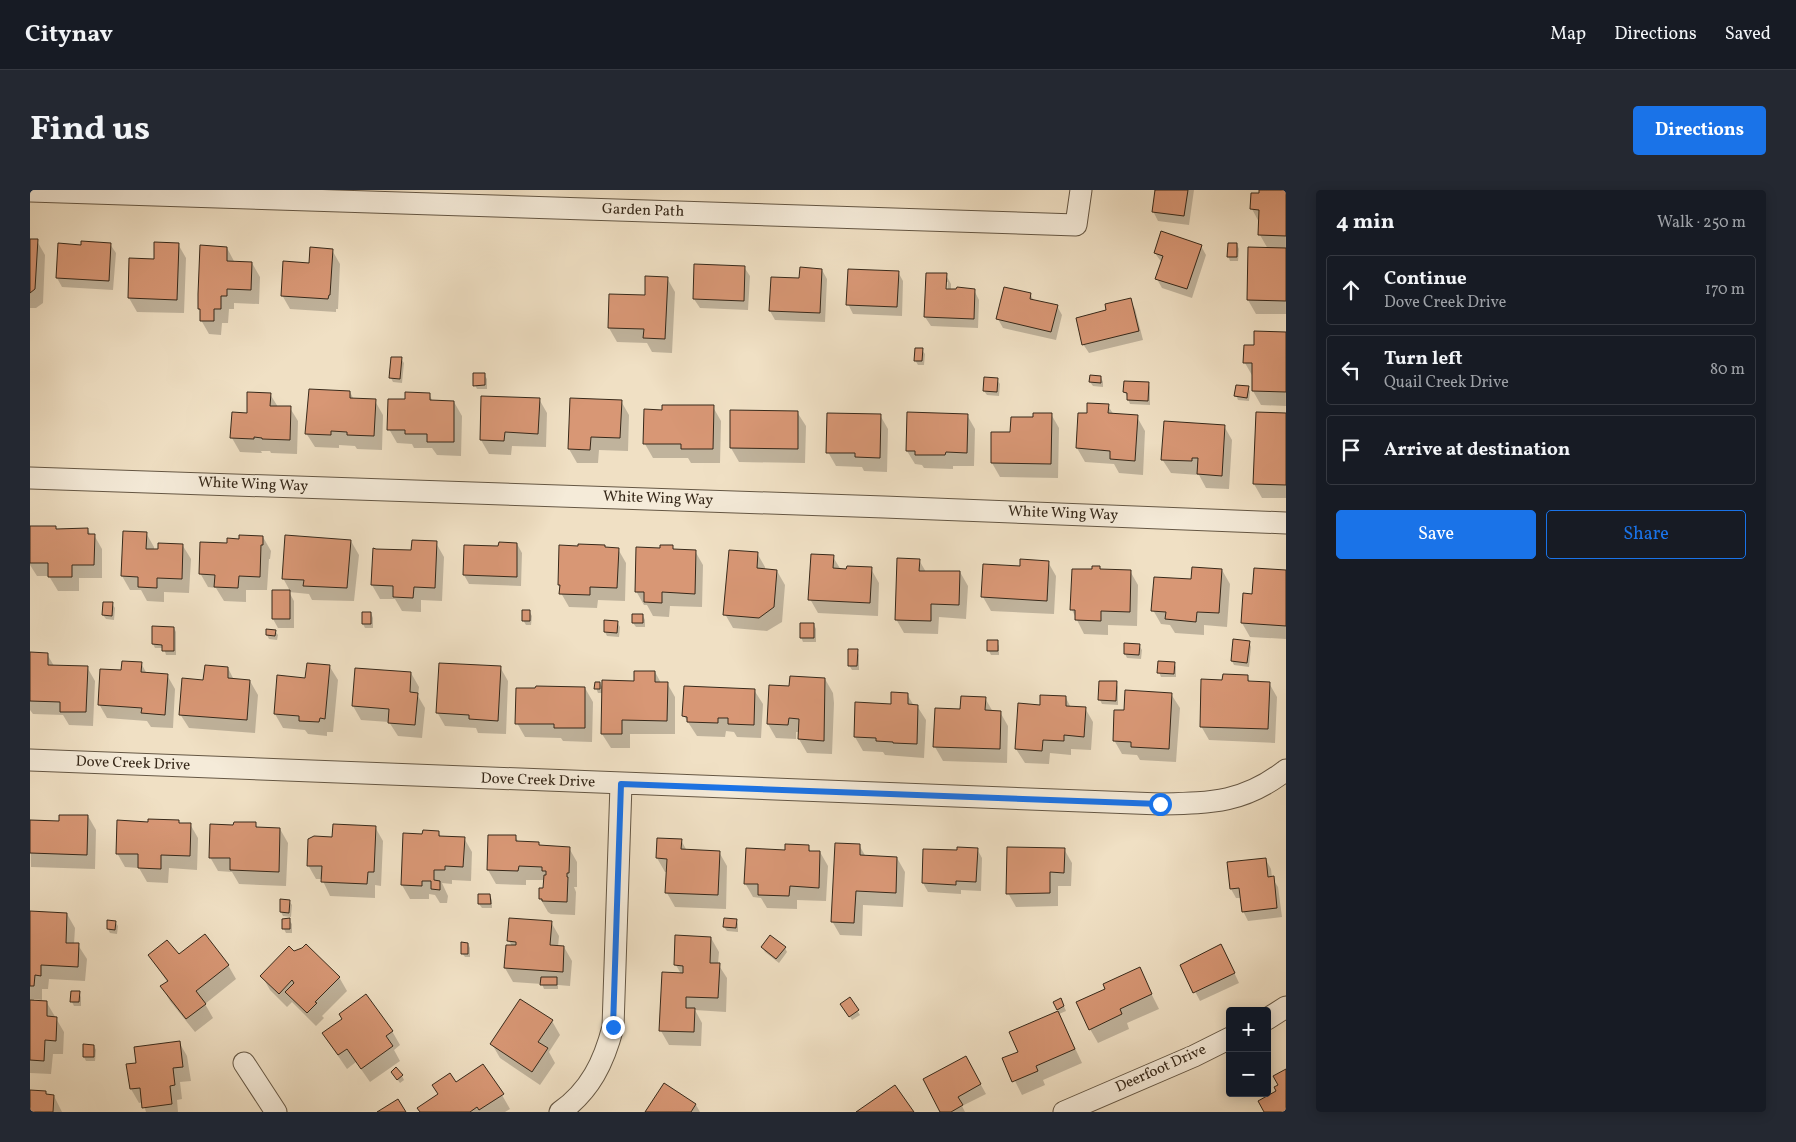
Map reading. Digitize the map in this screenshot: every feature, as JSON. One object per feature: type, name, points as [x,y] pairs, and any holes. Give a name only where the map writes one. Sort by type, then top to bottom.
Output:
[{"type":"street","name":"Garden Path","points":[[30,191],[1076,225],[1081,190]]},
{"type":"street","name":"White Wing Way","points":[[30,478],[864,506],[1286,523]]},
{"type":"street","name":"Dove Creek Drive","points":[[30,760],[1160,804],[1210,802],[1235,798],[1284,776]]},
{"type":"street","points":[[560,1112],[584,1091],[596,1075],[607,1052],[613,1027],[621,784]]},
{"type":"street","points":[[1271,1016],[1286,1006]]},
{"type":"street","name":"Deerfoot Drive","points":[[1064,1112],[1102,1104],[1226,1040]]},
{"type":"street","points":[[244,1063],[276,1112]]},
{"type":"building","points":[[1155,190],[1188,190],[1184,216],[1152,212]]},
{"type":"building","points":[[1259,190],[1286,190],[1286,236],[1258,235],[1259,210],[1250,209],[1251,193],[1259,193]]},
{"type":"building","points":[[1161,231],[1202,245],[1187,289],[1155,279],[1163,256],[1154,253]]},
{"type":"building","points":[[30,239],[38,239],[35,289],[30,293]]},
{"type":"building","points":[[81,241],[111,243],[109,281],[56,278],[58,243],[81,245]]},
{"type":"building","points":[[154,242],[179,243],[177,300],[128,298],[129,258],[154,259]]},
{"type":"building","points":[[1228,243],[1237,243],[1237,257],[1227,257]]},
{"type":"building","points":[[200,245],[227,247],[227,261],[252,262],[251,290],[227,289],[227,296],[221,296],[221,309],[214,309],[214,321],[200,321],[198,294]]},
{"type":"building","points":[[310,247],[333,249],[330,295],[328,299],[281,296],[283,261],[309,263]]},
{"type":"building","points":[[1248,247],[1286,248],[1286,301],[1247,300]]},
{"type":"building","points":[[694,264],[745,266],[744,301],[693,299]]},
{"type":"building","points":[[800,267],[822,269],[820,313],[769,311],[771,277],[799,278]]},
{"type":"building","points":[[848,269],[899,271],[897,307],[846,305]]},
{"type":"building","points":[[926,273],[947,273],[946,289],[956,289],[957,287],[975,289],[974,319],[924,317]]},
{"type":"building","points":[[645,276],[668,277],[665,339],[643,338],[644,329],[608,328],[609,294],[645,295]]},
{"type":"building","points":[[1004,287],[1031,293],[1030,299],[1058,305],[1051,332],[996,319]]},
{"type":"building","points":[[1131,298],[1139,331],[1082,345],[1076,318],[1106,310],[1105,304]]},
{"type":"building","points":[[1254,331],[1286,332],[1286,392],[1252,391],[1252,363],[1243,363],[1244,345],[1254,345]]},
{"type":"building","points":[[915,348],[923,348],[922,361],[914,361]]},
{"type":"building","points":[[391,357],[402,357],[400,379],[389,378]]},
{"type":"building","points":[[473,373],[485,373],[485,385],[473,386]]},
{"type":"building","points":[[1090,375],[1101,376],[1101,383],[1089,382]]},
{"type":"building","points":[[984,377],[998,378],[997,392],[983,391]]},
{"type":"building","points":[[1124,381],[1149,382],[1148,401],[1127,400],[1127,393],[1123,392]]},
{"type":"building","points":[[1236,385],[1249,386],[1247,398],[1234,396]]},
{"type":"building","points":[[309,389],[350,391],[350,398],[376,399],[374,436],[347,435],[347,432],[331,431],[331,435],[305,434]]},
{"type":"building","points":[[247,392],[271,393],[270,406],[291,406],[290,440],[254,437],[254,439],[230,438],[232,412],[247,413]]},
{"type":"building","points":[[405,392],[430,393],[430,400],[454,401],[454,442],[427,442],[427,434],[405,434],[405,430],[387,430],[388,399],[405,399]]},
{"type":"building","points":[[481,396],[540,398],[538,434],[505,432],[504,441],[480,440]]},
{"type":"building","points":[[570,398],[622,400],[620,438],[591,437],[590,450],[568,449]]},
{"type":"building","points":[[1087,403],[1109,404],[1108,413],[1138,415],[1135,461],[1110,459],[1110,451],[1076,448],[1078,413],[1087,413]]},
{"type":"building","points":[[662,405],[714,405],[713,449],[681,449],[681,444],[643,444],[644,409],[662,410]]},
{"type":"building","points":[[730,410],[798,411],[798,449],[730,448]]},
{"type":"building","points":[[907,412],[968,414],[967,453],[946,452],[945,455],[915,455],[915,451],[906,451]]},
{"type":"building","points":[[1256,412],[1286,413],[1286,485],[1253,484]]},
{"type":"building","points":[[827,413],[881,414],[880,458],[855,457],[855,453],[826,453]]},
{"type":"building","points":[[1033,413],[1052,413],[1051,464],[991,463],[991,432],[1010,432],[1011,417],[1033,417]]},
{"type":"building","points":[[1164,421],[1225,425],[1222,476],[1197,474],[1198,458],[1192,458],[1192,461],[1161,460]]},
{"type":"building","points":[[30,526],[56,526],[56,529],[88,528],[88,534],[95,534],[94,565],[72,565],[72,577],[48,577],[48,563],[30,563]]},
{"type":"building","points":[[123,531],[147,532],[146,549],[158,549],[158,543],[183,544],[182,579],[157,578],[157,588],[138,587],[138,577],[121,576]]},
{"type":"building","points":[[239,535],[263,536],[260,577],[239,576],[238,588],[214,587],[215,575],[199,574],[200,542],[227,543],[227,538],[239,539]]},
{"type":"building","points":[[285,535],[351,540],[347,588],[303,586],[304,580],[282,579]]},
{"type":"building","points":[[412,540],[437,541],[435,588],[414,587],[413,598],[393,597],[393,586],[371,585],[373,548],[411,550]]},
{"type":"building","points":[[499,542],[517,543],[517,577],[463,575],[464,545],[498,546]]},
{"type":"building","points":[[578,544],[605,545],[605,547],[619,548],[617,588],[590,587],[590,595],[559,594],[559,545],[578,546]]},
{"type":"building","points":[[660,545],[673,545],[673,549],[696,550],[695,594],[662,592],[662,603],[644,602],[644,592],[635,592],[636,547],[660,548]]},
{"type":"building","points":[[729,550],[758,552],[757,568],[777,570],[774,607],[759,618],[723,615]]},
{"type":"building","points":[[811,554],[834,555],[833,568],[846,569],[847,566],[872,567],[870,603],[808,600]]},
{"type":"building","points":[[897,558],[920,559],[919,571],[960,571],[959,605],[931,604],[931,621],[895,620]]},
{"type":"building","points":[[1020,559],[1049,561],[1047,601],[981,597],[983,564],[1020,566]]},
{"type":"building","points":[[1092,566],[1100,566],[1100,569],[1131,570],[1130,612],[1101,611],[1101,621],[1075,620],[1075,610],[1070,610],[1072,569],[1092,569]]},
{"type":"building","points":[[1192,567],[1222,569],[1219,613],[1197,612],[1196,622],[1165,619],[1166,612],[1151,611],[1154,577],[1191,579]]},
{"type":"building","points":[[1254,568],[1286,570],[1286,626],[1241,623],[1243,593],[1252,594]]},
{"type":"building","points":[[272,590],[290,590],[290,619],[272,619]]},
{"type":"building","points":[[103,602],[113,602],[112,616],[102,615]]},
{"type":"building","points":[[522,610],[530,610],[530,621],[522,621]]},
{"type":"building","points":[[362,612],[371,612],[371,624],[362,624]]},
{"type":"building","points":[[632,614],[643,614],[643,623],[632,623]]},
{"type":"building","points":[[604,620],[618,621],[617,633],[604,632]]},
{"type":"building","points":[[800,623],[814,623],[814,638],[800,638]]},
{"type":"building","points":[[152,626],[174,627],[174,651],[162,651],[162,645],[152,644]]},
{"type":"building","points":[[266,629],[276,630],[275,636],[266,635]]},
{"type":"building","points":[[1233,639],[1250,641],[1247,663],[1231,661]]},
{"type":"building","points":[[987,640],[998,640],[998,651],[987,651]]},
{"type":"building","points":[[1124,643],[1140,644],[1139,655],[1124,654]]},
{"type":"building","points":[[848,649],[858,649],[857,666],[848,666]]},
{"type":"building","points":[[30,652],[48,653],[48,665],[88,666],[86,712],[60,712],[60,702],[30,701]]},
{"type":"building","points":[[122,661],[142,662],[141,672],[168,674],[165,715],[141,713],[142,708],[98,705],[100,669],[121,670]]},
{"type":"building","points":[[1158,661],[1175,662],[1174,674],[1157,673]]},
{"type":"building","points":[[307,663],[330,665],[325,719],[320,718],[319,722],[299,721],[299,716],[274,714],[277,675],[305,678]]},
{"type":"building","points":[[439,663],[501,666],[498,721],[469,719],[469,715],[436,713]]},
{"type":"building","points":[[205,665],[228,667],[228,678],[250,680],[247,720],[179,715],[182,678],[203,680]]},
{"type":"building","points":[[355,668],[411,672],[410,692],[418,693],[415,725],[388,723],[389,709],[352,706]]},
{"type":"building","points":[[634,671],[655,671],[655,682],[668,682],[667,721],[622,720],[622,734],[601,734],[602,680],[634,681]]},
{"type":"building","points":[[1223,674],[1248,675],[1248,681],[1270,682],[1268,729],[1200,727],[1201,679],[1222,680]]},
{"type":"building","points":[[790,676],[825,678],[824,741],[798,739],[799,719],[789,718],[788,725],[767,724],[769,685],[789,686]]},
{"type":"building","points":[[1099,681],[1117,681],[1116,701],[1098,700]]},
{"type":"building","points":[[595,682],[600,682],[600,689],[594,689]]},
{"type":"building","points":[[536,686],[585,687],[585,728],[554,728],[554,724],[515,724],[516,688],[535,688]]},
{"type":"building","points":[[684,686],[755,689],[754,725],[728,724],[728,718],[718,718],[718,723],[687,722],[687,717],[682,716]]},
{"type":"building","points":[[1125,690],[1172,693],[1169,749],[1131,747],[1131,742],[1113,741],[1114,710],[1124,710]]},
{"type":"building","points":[[891,692],[908,693],[908,704],[918,705],[917,744],[893,743],[876,741],[876,738],[854,737],[855,702],[891,704]]},
{"type":"building","points":[[1040,695],[1066,696],[1066,706],[1086,707],[1084,737],[1064,735],[1064,741],[1043,740],[1042,751],[1015,749],[1018,703],[1040,705]]},
{"type":"building","points":[[961,696],[986,697],[985,710],[1001,711],[1000,749],[933,747],[935,708],[960,709]]},
{"type":"building","points":[[59,815],[88,815],[87,855],[30,853],[30,820],[59,821]]},
{"type":"building","points":[[148,819],[179,820],[179,823],[191,823],[190,856],[161,855],[161,869],[138,868],[138,854],[116,854],[117,820],[148,822]]},
{"type":"building","points":[[234,822],[256,822],[256,827],[280,828],[279,872],[230,870],[230,858],[209,858],[210,824],[233,825]]},
{"type":"building","points":[[333,824],[376,826],[374,872],[368,872],[367,884],[321,882],[322,866],[307,866],[308,839],[314,836],[332,837]]},
{"type":"building","points":[[423,830],[439,831],[439,836],[465,837],[463,867],[445,866],[445,870],[434,870],[434,880],[440,881],[440,890],[431,889],[431,881],[422,881],[422,886],[401,885],[403,833],[422,834]]},
{"type":"building","points":[[488,835],[516,835],[516,841],[539,842],[539,845],[570,847],[569,873],[567,873],[567,902],[542,901],[542,899],[539,899],[539,888],[543,888],[544,875],[546,875],[546,871],[542,871],[542,867],[519,866],[518,871],[487,870]]},
{"type":"building","points":[[657,838],[682,839],[681,849],[720,851],[718,895],[665,893],[667,859],[656,858]]},
{"type":"building","points":[[835,843],[860,844],[860,855],[897,857],[896,893],[856,891],[854,923],[831,922]]},
{"type":"building","points":[[785,844],[809,845],[809,851],[820,851],[819,888],[790,886],[789,896],[758,895],[758,884],[744,884],[746,848],[785,850]]},
{"type":"building","points":[[957,847],[978,848],[976,882],[956,881],[956,885],[922,883],[923,849],[957,850]]},
{"type":"building","points":[[1007,847],[1065,848],[1064,873],[1050,872],[1050,893],[1006,894]]},
{"type":"building","points":[[1266,858],[1268,877],[1274,876],[1277,908],[1242,912],[1239,888],[1230,889],[1227,862]]},
{"type":"building","points":[[478,894],[490,894],[491,904],[478,904]]},
{"type":"building","points":[[280,899],[290,900],[289,913],[280,912]]},
{"type":"building","points":[[30,911],[67,913],[66,943],[79,943],[78,967],[41,965],[41,976],[35,975],[34,986],[30,986]]},
{"type":"building","points":[[290,918],[290,929],[282,929],[282,919]]},
{"type":"building","points":[[509,918],[552,921],[550,945],[564,946],[563,972],[504,968],[506,945],[516,945],[516,942],[507,941]]},
{"type":"building","points":[[724,918],[737,919],[736,928],[723,927]]},
{"type":"building","points":[[107,920],[116,921],[115,930],[107,929]]},
{"type":"building","points":[[205,934],[229,965],[196,991],[206,1004],[186,1019],[160,986],[168,981],[148,955],[167,940],[179,954]]},
{"type":"building","points":[[675,935],[711,937],[710,963],[720,963],[718,998],[686,997],[686,1008],[695,1008],[694,1032],[659,1031],[662,972],[683,973],[683,966],[674,965]]},
{"type":"building","points":[[770,935],[786,947],[776,959],[761,947]]},
{"type":"building","points":[[461,942],[468,943],[468,954],[461,954]]},
{"type":"building","points":[[306,944],[340,977],[315,1002],[317,1003],[307,1013],[285,992],[294,983],[292,980],[279,994],[260,976],[289,946],[294,951]]},
{"type":"building","points":[[1221,944],[1235,973],[1193,993],[1180,965]]},
{"type":"building","points":[[1140,967],[1152,994],[1120,1009],[1122,1014],[1089,1030],[1076,1002],[1105,989],[1103,984]]},
{"type":"building","points":[[541,977],[557,977],[557,985],[540,985]]},
{"type":"building","points":[[71,991],[80,991],[79,1002],[70,1002]]},
{"type":"building","points":[[366,994],[393,1031],[386,1036],[393,1046],[361,1069],[347,1049],[338,1055],[322,1033],[342,1019],[339,1014]]},
{"type":"building","points":[[850,997],[859,1010],[849,1017],[840,1004]]},
{"type":"building","points":[[1061,998],[1064,1006],[1057,1010],[1053,1002]]},
{"type":"building","points":[[520,999],[553,1020],[538,1042],[548,1048],[532,1072],[490,1044]]},
{"type":"building","points":[[30,1000],[47,1001],[47,1016],[57,1017],[56,1041],[45,1040],[44,1061],[30,1060]]},
{"type":"building","points":[[1058,1011],[1075,1049],[1036,1066],[1038,1071],[1012,1082],[1002,1058],[1018,1052],[1009,1032]]},
{"type":"building","points":[[180,1041],[183,1067],[173,1068],[175,1085],[170,1086],[172,1104],[142,1108],[140,1088],[130,1089],[126,1064],[136,1063],[134,1047]]},
{"type":"building","points":[[83,1044],[94,1045],[94,1057],[83,1057]]},
{"type":"building","points":[[966,1056],[981,1084],[958,1097],[963,1105],[951,1112],[940,1112],[923,1079]]},
{"type":"building","points":[[483,1064],[504,1094],[479,1110],[477,1107],[470,1112],[420,1112],[417,1108],[438,1094],[432,1085],[450,1073],[456,1082]]},
{"type":"building","points":[[396,1067],[403,1075],[397,1080],[391,1072]]},
{"type":"building","points":[[1286,1069],[1286,1112],[1264,1112],[1258,1101],[1265,1097],[1271,1097],[1271,1094],[1276,1091],[1274,1087],[1278,1085],[1273,1076]]},
{"type":"building","points":[[664,1083],[696,1104],[691,1112],[645,1112]]},
{"type":"building","points":[[895,1085],[914,1112],[856,1112]]},
{"type":"building","points":[[30,1090],[46,1091],[46,1094],[54,1095],[53,1112],[30,1112]]},
{"type":"building","points":[[398,1099],[406,1112],[377,1112]]},
{"type":"route","points":[[613,1027],[621,784],[1160,804]]}]
